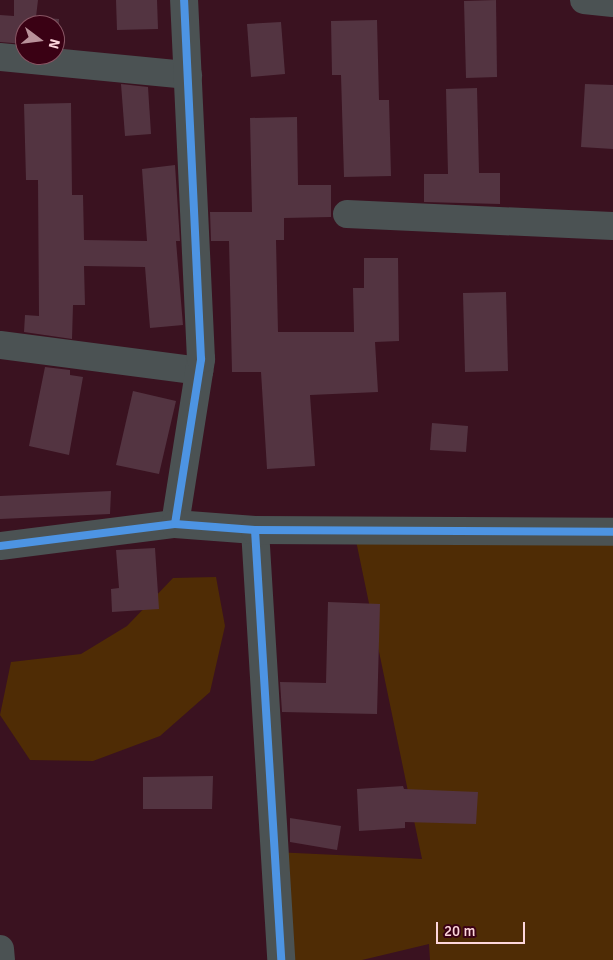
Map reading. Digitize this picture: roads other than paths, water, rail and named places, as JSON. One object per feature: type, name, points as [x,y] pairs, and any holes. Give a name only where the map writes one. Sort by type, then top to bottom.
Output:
[{"type":"street","points":[[175,524],[200,359],[184,0]]},
{"type":"street","points":[[584,0],[613,3]]},
{"type":"street","points":[[0,56],[188,75]]},
{"type":"street","points":[[347,214],[613,226]]},
{"type":"street","points":[[0,345],[199,371]]},
{"type":"street","points":[[0,546],[175,524],[255,530],[613,532]]},
{"type":"street","points":[[255,530],[281,960]]},
{"type":"street","points":[[0,950],[1,960]]}]
